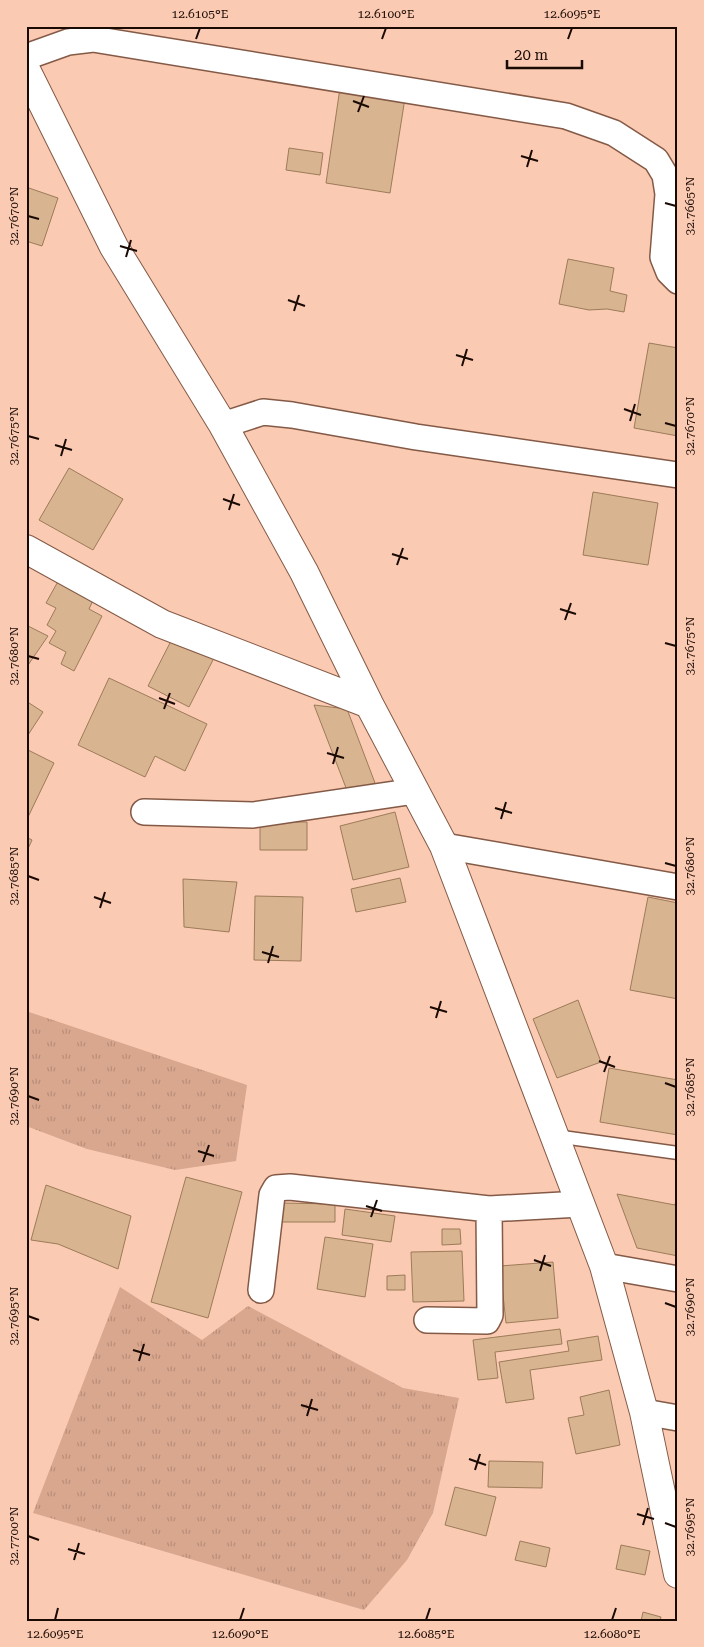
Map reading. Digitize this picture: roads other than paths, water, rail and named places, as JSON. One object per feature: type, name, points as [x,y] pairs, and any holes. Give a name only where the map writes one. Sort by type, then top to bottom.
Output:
[{"type":"street","points":[[26,57],[68,42],[93,39],[566,116],[614,133],[656,160],[665,175],[668,194],[663,257],[669,272],[678,281]]},
{"type":"street","points":[[26,70],[114,247],[223,425],[304,572],[369,704],[444,846],[604,1266],[644,1412],[677,1568]]},
{"type":"street","points":[[223,425],[263,412],[292,415],[416,437],[678,475]]},
{"type":"street","points":[[26,549],[162,624],[369,704]]},
{"type":"street","points":[[144,812],[253,815],[415,791]]},
{"type":"street","points":[[444,846],[678,887]]},
{"type":"street","points":[[261,1290],[272,1195],[276,1188],[290,1187],[488,1208],[580,1204]]},
{"type":"street","points":[[427,1320],[487,1321],[490,1315],[488,1208]]},
{"type":"street","points":[[604,1266],[678,1279]]},
{"type":"street","points":[[644,1412],[678,1418]]},
{"type":"lane","points":[[555,1136],[678,1153]]}]
